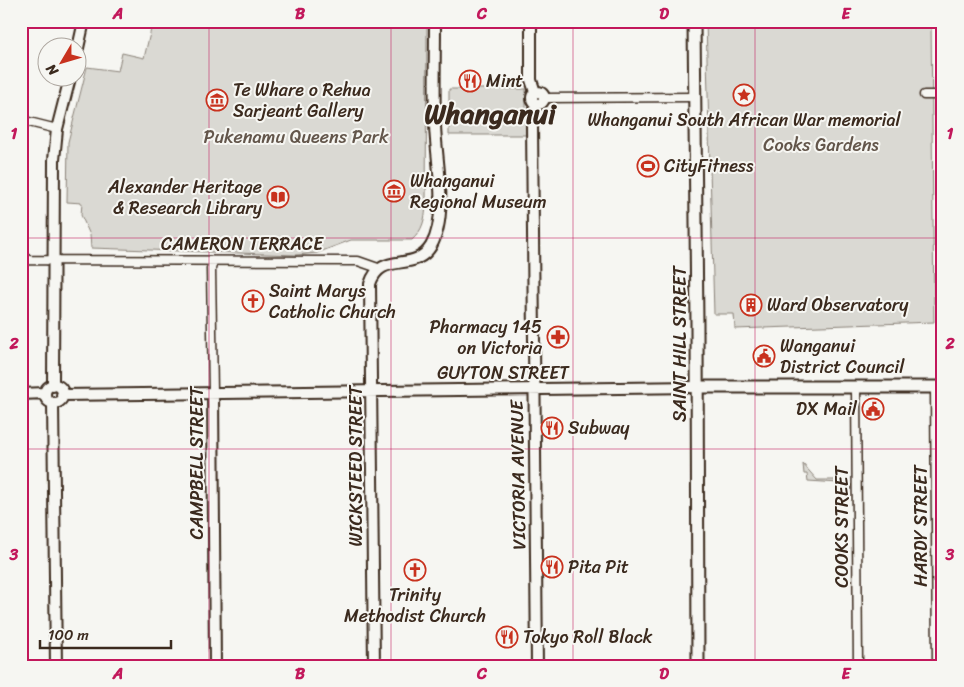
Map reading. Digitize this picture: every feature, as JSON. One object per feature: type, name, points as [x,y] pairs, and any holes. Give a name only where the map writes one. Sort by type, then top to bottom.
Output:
[{"type":"main road","name":"SAINT HILL STREET","points":[[694,21],[698,666]]},
{"type":"main road","name":"GUYTON STREET","points":[[697,387],[939,387]]},
{"type":"street","points":[[80,38],[84,21]]},
{"type":"street","points":[[378,268],[388,264],[417,259],[427,252],[435,237],[439,220],[439,159],[435,126],[435,21]]},
{"type":"street","name":"VICTORIA AVENUE","points":[[531,21],[532,80],[538,98],[532,124],[537,666]]},
{"type":"street","points":[[53,386],[52,260],[54,160],[57,129],[67,88]]},
{"type":"street","points":[[924,95],[943,95]]},
{"type":"street","points":[[538,98],[694,96]]},
{"type":"street","points":[[21,120],[57,129]]},
{"type":"street","points":[[21,256],[25,261]]},
{"type":"street","name":"CAMPBELL STREET","points":[[213,260],[211,269],[214,666]]},
{"type":"street","name":"CAMERON TERRACE","points":[[25,261],[358,261],[378,268]]},
{"type":"street","name":"WICKSTEED STREET","points":[[374,666],[370,284],[378,268]]},
{"type":"street","points":[[49,387],[59,387],[62,395],[60,400],[53,403],[46,399],[45,394],[49,387]]},
{"type":"street","name":"GUYTON STREET","points":[[62,395],[697,387]]},
{"type":"street","name":"COOKS STREET","points":[[856,387],[858,666]]},
{"type":"street","name":"HARDY STREET","points":[[937,666],[939,387]]},
{"type":"street","points":[[21,394],[45,394]]},
{"type":"street","points":[[53,403],[56,666]]},
{"type":"green space","name":"Pukenamu Queens Park","points":[[153,21],[427,21],[426,205],[423,224],[419,232],[412,240],[351,240],[317,253],[296,255],[91,248],[90,235],[81,215],[82,203],[67,202],[68,142],[82,88],[88,88],[88,67],[118,71],[122,53],[144,58]]},
{"type":"green space","name":"Cooks Gardens","points":[[706,21],[931,21],[934,322],[735,329],[734,314],[714,314]]},
{"type":"green space","points":[[449,89],[526,89],[526,135],[449,135]]},
{"type":"green space","points":[[803,464],[817,480],[839,480],[839,483],[808,481],[807,474],[804,474]]},
{"type":"place","name":"Mint","points":[[470,81]]},
{"type":"place","name":"Whanganui South African War memorial","points":[[744,95]]},
{"type":"place","name":"Te Whare o Rehua Sarjeant Gallery","points":[[217,100]]},
{"type":"place","name":"CityFitness","points":[[648,166]]},
{"type":"place","name":"Whanganui Regional Museum","points":[[394,191]]},
{"type":"place","name":"Alexander Heritage & Research Library","points":[[278,197]]},
{"type":"place","name":"Saint Marys Catholic Church","points":[[253,301]]},
{"type":"place","name":"Ward Observatory","points":[[751,305]]},
{"type":"place","name":"Pharmacy 145 on Victoria","points":[[558,337]]},
{"type":"place","name":"Wanganui District Council","points":[[764,356]]},
{"type":"place","name":"DX Mail","points":[[873,409]]},
{"type":"place","name":"Subway","points":[[552,428]]},
{"type":"place","name":"Pita Pit","points":[[552,567]]},
{"type":"place","name":"Trinity Methodist Church","points":[[415,570]]},
{"type":"place","name":"Tokyo Roll Black","points":[[507,637]]},
{"type":"district","name":"Whanganui","points":[[490,113]]}]
